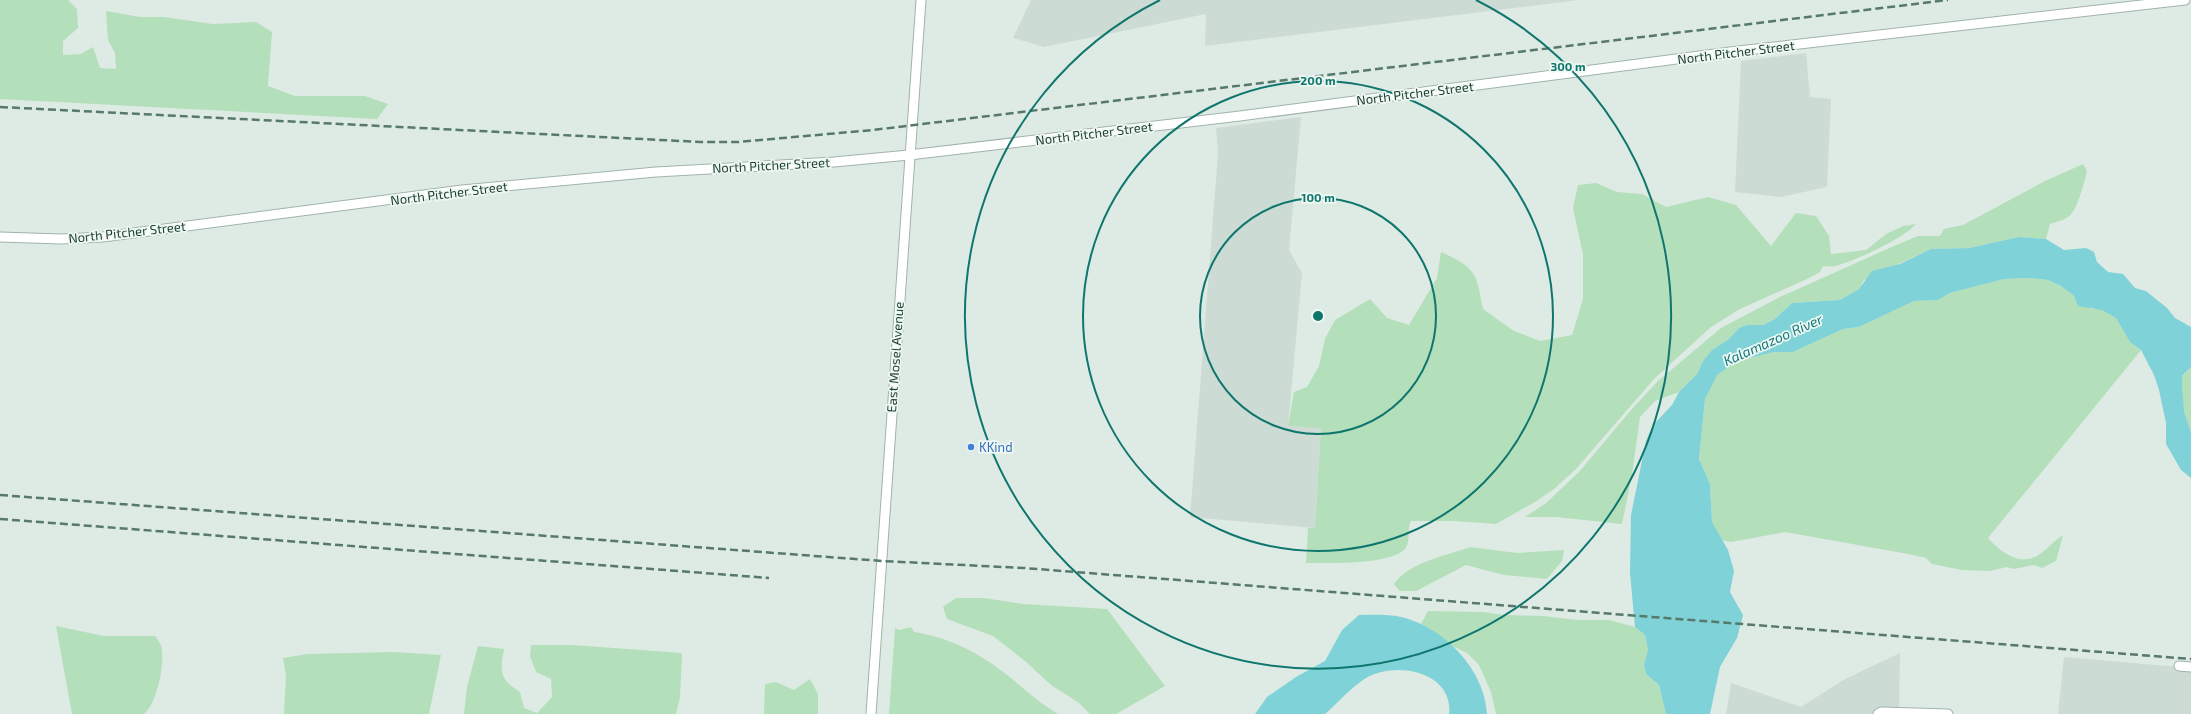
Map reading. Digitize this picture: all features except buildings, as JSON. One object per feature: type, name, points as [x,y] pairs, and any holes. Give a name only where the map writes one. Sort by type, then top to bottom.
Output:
[{"type":"street","name":"East Mosel Avenue","points":[[871,714],[921,0]]},
{"type":"street","name":"North Pitcher Street","points":[[0,237],[61,239],[103,237],[470,190],[656,172],[834,162],[909,155],[1240,116],[1730,52],[2117,4],[2185,0]]},
{"type":"street","points":[[2179,666],[2191,667]]},
{"type":"street","points":[[1878,714],[1948,714]]},
{"type":"shaded area","points":[[1031,0],[1579,0],[1205,46],[1206,14],[1044,47],[1013,38]]},
{"type":"shaded area","points":[[1806,53],[1810,97],[1831,99],[1827,187],[1781,197],[1735,192],[1741,61]]},
{"type":"shaded area","points":[[1301,117],[1289,250],[1302,273],[1288,426],[1321,427],[1315,528],[1190,517],[1218,153],[1216,128]]},
{"type":"shaded area","points":[[1900,653],[1899,714],[1726,714],[1731,683],[1801,707],[1845,679]]},
{"type":"shaded area","points":[[2064,657],[2191,668],[2191,714],[2058,714]]},
{"type":"green space","points":[[0,0],[68,0],[77,9],[78,28],[63,41],[63,55],[81,54],[93,47],[100,68],[116,69],[115,53],[108,40],[106,11],[140,17],[164,17],[213,24],[256,22],[272,32],[268,86],[295,96],[365,96],[388,104],[377,119],[0,99]]},
{"type":"green space","points":[[2083,164],[2087,171],[2080,197],[2068,217],[2050,224],[2046,239],[2019,237],[1969,248],[1931,249],[1864,280],[1859,289],[1840,300],[1792,303],[1775,319],[1763,325],[1748,325],[1739,328],[1729,339],[1712,350],[1703,361],[1697,374],[1679,392],[1655,401],[1640,417],[1632,475],[1622,524],[1556,517],[1525,517],[1546,503],[1579,472],[1631,410],[1658,381],[1721,328],[1780,297],[1894,246],[1918,236],[1940,236],[1944,229],[1963,225],[2045,181]]},
{"type":"green space","points":[[1596,183],[1617,192],[1642,194],[1666,207],[1708,197],[1736,205],[1771,246],[1796,213],[1816,216],[1829,236],[1831,254],[1866,250],[1886,234],[1903,226],[1916,224],[1910,230],[1890,243],[1844,263],[1834,266],[1823,266],[1820,272],[1740,309],[1711,327],[1654,379],[1576,469],[1554,489],[1535,502],[1496,524],[1454,521],[1411,521],[1408,543],[1404,550],[1396,555],[1372,561],[1306,563],[1308,528],[1315,528],[1321,428],[1288,426],[1294,392],[1307,387],[1319,366],[1325,339],[1335,320],[1370,299],[1387,318],[1409,325],[1437,278],[1441,252],[1468,267],[1476,279],[1483,309],[1514,331],[1540,341],[1572,335],[1583,299],[1583,255],[1573,208],[1578,185]]},
{"type":"green space","points":[[2029,278],[2048,280],[2061,286],[2091,309],[2102,309],[2116,318],[2130,342],[2141,350],[1988,538],[2007,554],[2019,559],[2026,559],[2040,554],[2063,535],[2056,561],[2042,568],[2034,565],[2014,569],[2007,567],[1990,571],[1962,570],[1932,564],[1926,558],[1908,554],[1785,532],[1731,542],[1721,540],[1712,522],[1710,484],[1699,459],[1705,399],[1716,375],[1723,369],[1735,363],[1760,355],[1774,352],[1793,352],[1843,329],[1859,327],[1914,301],[1938,300],[1950,293],[2004,279]]},
{"type":"green space","points":[[2191,367],[2191,433],[2184,414],[2180,390],[2182,377]]},
{"type":"green space","points":[[1470,547],[1517,553],[1564,550],[1562,561],[1547,579],[1504,575],[1466,565],[1416,591],[1400,591],[1394,584],[1401,576],[1418,565]]},
{"type":"green space","points":[[956,598],[984,598],[1023,604],[1107,609],[1165,686],[1116,714],[1090,714],[1079,703],[1051,685],[1025,661],[993,636],[947,619],[943,607]]},
{"type":"green space","points":[[1428,611],[1483,612],[1505,615],[1544,616],[1576,620],[1609,620],[1635,627],[1645,635],[1648,650],[1644,665],[1646,674],[1659,685],[1666,714],[1496,714],[1491,692],[1479,665],[1467,653],[1454,647],[1421,624]]},
{"type":"green space","points":[[56,626],[104,636],[155,636],[162,648],[162,665],[159,684],[149,709],[144,714],[72,714]]},
{"type":"green space","points":[[911,627],[914,632],[927,634],[951,642],[975,653],[997,667],[1058,714],[889,714],[895,628],[899,630]]},
{"type":"green space","points":[[531,645],[573,645],[682,653],[680,697],[676,714],[464,714],[467,687],[478,646],[504,649],[502,669],[505,678],[508,683],[520,692],[524,708],[537,713],[552,697],[551,679],[536,672],[530,656]]},
{"type":"green space","points":[[393,652],[441,655],[429,714],[284,714],[286,676],[283,658],[307,654]]},
{"type":"green space","points":[[810,679],[818,694],[818,714],[764,714],[765,684],[776,682],[794,690]]},
{"type":"water","name":"Kalamazoo River","points":[[2019,237],[2046,239],[2064,250],[2086,248],[2094,252],[2097,262],[2108,272],[2123,274],[2135,288],[2146,291],[2167,308],[2175,318],[2191,327],[2191,367],[2182,376],[2182,387],[2184,412],[2191,433],[2191,478],[2181,470],[2166,444],[2166,423],[2159,390],[2154,375],[2141,350],[2130,342],[2116,318],[2102,310],[2078,306],[2074,296],[2061,286],[2048,280],[2029,278],[2004,279],[1950,293],[1938,300],[1914,301],[1859,327],[1843,329],[1793,352],[1774,352],[1734,363],[1717,375],[1705,399],[1699,459],[1710,484],[1712,522],[1728,550],[1734,571],[1730,592],[1743,615],[1737,638],[1720,667],[1710,714],[1666,714],[1659,685],[1646,674],[1644,665],[1648,650],[1645,635],[1635,627],[1630,573],[1631,515],[1646,441],[1653,425],[1672,405],[1679,392],[1697,374],[1703,361],[1712,350],[1729,339],[1739,328],[1747,325],[1763,325],[1775,319],[1792,303],[1840,300],[1859,289],[1872,271],[1900,264],[1931,249],[1969,248]]},
{"type":"water","points":[[1359,615],[1385,615],[1401,617],[1417,622],[1447,640],[1470,667],[1479,682],[1487,714],[1449,714],[1448,700],[1442,688],[1433,679],[1407,670],[1392,670],[1378,673],[1366,678],[1350,690],[1325,714],[1255,714],[1267,697],[1296,677],[1325,661],[1342,630]]},
{"type":"railway","points":[[0,107],[701,142],[738,142],[873,130],[1948,0]]},
{"type":"railway","points":[[0,495],[882,561],[1024,568],[2191,659]]},
{"type":"railway","points":[[0,519],[769,578]]},
{"type":"place","name":"KKind","points":[[971,447]]}]
